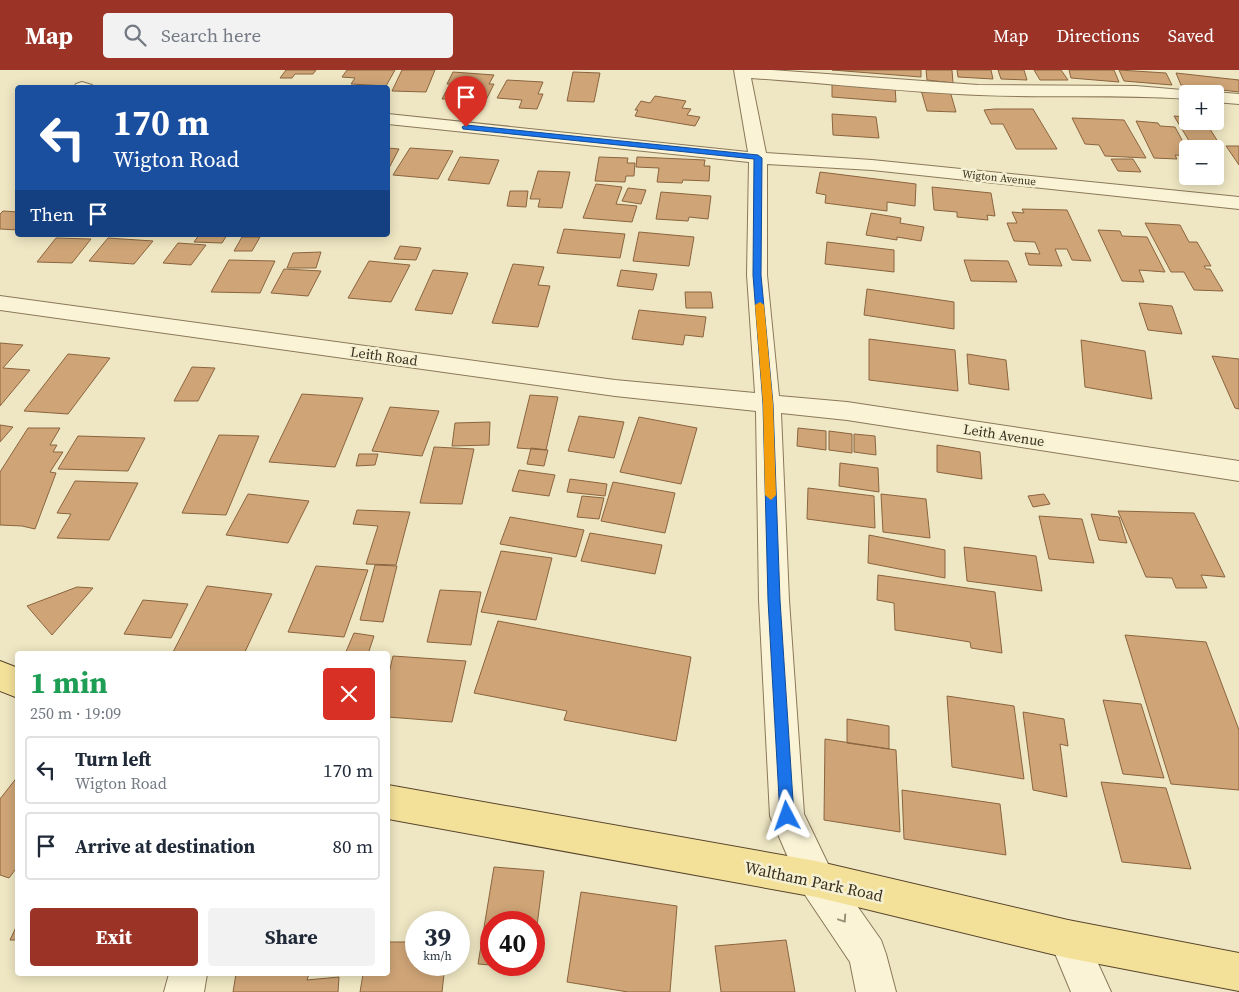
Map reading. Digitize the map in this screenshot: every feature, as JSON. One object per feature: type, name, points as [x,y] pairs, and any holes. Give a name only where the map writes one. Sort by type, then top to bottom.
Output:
[{"type":"main road","points":[[0,676],[15,683]]},
{"type":"main road","name":"Waltham Park Road","points":[[390,802],[816,879],[1068,939],[1239,972]]},
{"type":"street","points":[[876,992],[866,954],[816,879],[787,816],[774,600],[768,404],[757,275],[758,158],[742,72],[977,90],[1057,92],[1104,89],[1179,93]]},
{"type":"street","points":[[1224,98],[1239,99]]},
{"type":"street","name":"Wigton Avenue","points":[[390,119],[758,158],[872,165],[1239,203]]},
{"type":"street","name":"Leith Road","points":[[0,303],[615,388],[768,404]]},
{"type":"street","name":"Leith Avenue","points":[[768,404],[847,411],[1239,471]]},
{"type":"street","points":[[1068,939],[1091,992]]},
{"type":"street","points":[[184,992],[188,976]]},
{"type":"building","points":[[286,70],[316,70],[313,74],[295,74],[292,78],[280,78]]},
{"type":"building","points":[[347,70],[395,70],[387,85],[351,84],[355,78],[342,77]]},
{"type":"building","points":[[402,70],[435,70],[426,92],[392,91]]},
{"type":"building","points":[[832,70],[921,70],[921,77]]},
{"type":"building","points":[[926,70],[952,70],[953,83],[927,80]]},
{"type":"building","points":[[957,70],[991,70],[993,79],[958,77]]},
{"type":"building","points":[[998,70],[1024,70],[1027,80],[1001,79]]},
{"type":"building","points":[[1034,70],[1061,70],[1068,80],[1040,80]]},
{"type":"building","points":[[1069,70],[1114,70],[1119,82],[1071,78]]},
{"type":"building","points":[[1119,70],[1166,73],[1172,85],[1124,81]]},
{"type":"building","points":[[453,72],[494,75],[489,84],[494,84],[485,102],[478,101],[474,109],[453,107],[457,99],[442,99],[450,84],[447,84]]},
{"type":"building","points":[[573,72],[600,73],[594,102],[567,101]]},
{"type":"building","points":[[1176,73],[1239,80],[1239,92],[1224,90],[1224,85],[1181,85]]},
{"type":"building","points":[[507,80],[543,82],[538,94],[543,94],[537,109],[519,108],[522,100],[497,98]]},
{"type":"building","points":[[832,81],[895,86],[896,102],[832,97]]},
{"type":"building","points":[[921,90],[950,91],[956,112],[927,111]]},
{"type":"building","points":[[655,96],[686,101],[682,108],[691,109],[687,115],[700,117],[695,126],[635,116],[638,110],[635,110],[641,101],[650,103]]},
{"type":"building","points":[[1033,109],[1057,149],[1016,149],[1003,124],[991,124],[984,110]]},
{"type":"building","points":[[832,114],[876,117],[879,138],[833,135]]},
{"type":"building","points":[[1174,116],[1179,116],[1179,124]]},
{"type":"building","points":[[1072,118],[1124,120],[1146,158],[1105,156],[1099,145],[1085,144]]},
{"type":"building","points":[[1136,121],[1175,127],[1182,140],[1179,140],[1179,155],[1175,155],[1177,159],[1154,158]]},
{"type":"building","points":[[1182,130],[1211,130],[1217,140],[1189,140]]},
{"type":"building","points":[[1226,146],[1239,146],[1239,165]]},
{"type":"building","points":[[390,148],[399,149],[390,166]]},
{"type":"building","points":[[410,148],[453,151],[438,179],[393,175]]},
{"type":"building","points":[[460,157],[499,160],[489,184],[448,180]]},
{"type":"building","points":[[599,157],[628,158],[627,163],[635,163],[634,176],[626,176],[625,182],[595,181]]},
{"type":"building","points":[[637,157],[705,160],[704,166],[710,166],[709,181],[657,182],[659,168],[636,167]]},
{"type":"building","points":[[1111,159],[1133,159],[1141,172],[1118,171]]},
{"type":"building","points":[[538,171],[570,172],[562,208],[538,207],[540,199],[530,199]]},
{"type":"building","points":[[820,172],[916,184],[915,206],[887,202],[887,211],[825,203],[826,195],[816,193]]},
{"type":"building","points":[[596,184],[622,187],[616,204],[637,206],[632,222],[583,218]]},
{"type":"building","points":[[932,187],[991,193],[995,216],[987,215],[988,220],[957,217],[957,212],[934,210]]},
{"type":"building","points":[[628,188],[646,190],[641,204],[622,201]]},
{"type":"building","points":[[510,191],[528,191],[526,207],[507,206]]},
{"type":"building","points":[[661,192],[711,196],[708,219],[689,217],[688,221],[656,219]]},
{"type":"building","points":[[1022,209],[1067,210],[1091,261],[1072,260],[1067,249],[1055,249],[1062,266],[1029,265],[1025,253],[1040,254],[1035,242],[1014,241],[1007,223],[1017,223],[1012,212],[1024,213]]},
{"type":"building","points":[[3,211],[15,212],[15,230],[0,229],[0,214]]},
{"type":"building","points":[[871,213],[901,218],[900,223],[924,227],[921,241],[897,237],[897,240],[866,235]]},
{"type":"building","points":[[1145,223],[1180,225],[1189,242],[1197,242],[1211,266],[1204,266],[1206,269],[1210,269],[1223,291],[1194,290],[1184,272],[1171,272]]},
{"type":"building","points":[[564,229],[625,234],[620,258],[557,253]]},
{"type":"building","points":[[1098,230],[1120,231],[1122,236],[1147,237],[1165,272],[1139,270],[1144,282],[1122,281]]},
{"type":"building","points":[[639,232],[694,237],[689,266],[633,261]]},
{"type":"building","points":[[198,237],[226,237],[222,243],[194,242]]},
{"type":"building","points":[[242,237],[260,237],[252,251],[234,251]]},
{"type":"building","points":[[56,238],[91,239],[72,263],[37,262]]},
{"type":"building","points":[[108,238],[153,241],[134,264],[89,261]]},
{"type":"building","points":[[827,242],[894,250],[894,272],[825,264]]},
{"type":"building","points":[[178,243],[206,245],[191,265],[163,263]]},
{"type":"building","points":[[400,246],[421,248],[416,260],[394,259]]},
{"type":"building","points":[[321,252],[316,268],[287,268],[293,253]]},
{"type":"building","points":[[229,260],[275,261],[260,293],[211,292]]},
{"type":"building","points":[[964,260],[1008,261],[1017,282],[971,281]]},
{"type":"building","points":[[369,261],[410,265],[391,302],[348,298]]},
{"type":"building","points":[[513,264],[544,267],[538,285],[550,286],[538,327],[492,323]]},
{"type":"building","points":[[284,269],[321,271],[308,296],[271,293]]},
{"type":"building","points":[[433,270],[468,273],[452,314],[415,310]]},
{"type":"building","points":[[621,270],[657,274],[653,290],[617,286]]},
{"type":"building","points":[[867,289],[954,302],[954,329],[864,315]]},
{"type":"building","points":[[685,292],[711,292],[713,308],[686,308]]},
{"type":"building","points":[[1139,303],[1172,306],[1182,334],[1148,330]]},
{"type":"building","points":[[639,310],[706,317],[703,337],[685,335],[683,345],[632,339]]},
{"type":"building","points":[[869,339],[955,350],[958,391],[869,380]]},
{"type":"building","points":[[1081,340],[1145,351],[1152,399],[1085,387]]},
{"type":"building","points":[[0,343],[23,345],[3,368],[30,370],[0,406]]},
{"type":"building","points":[[68,354],[110,358],[68,414],[24,411]]},
{"type":"building","points":[[967,354],[1006,360],[1009,390],[969,384]]},
{"type":"building","points":[[1212,356],[1239,359],[1239,409],[1235,408]]},
{"type":"building","points":[[192,367],[215,368],[198,401],[174,401]]},
{"type":"building","points":[[302,394],[363,398],[335,467],[269,462]]},
{"type":"building","points":[[530,395],[558,397],[546,450],[517,448]]},
{"type":"building","points":[[390,407],[439,411],[422,456],[372,451]]},
{"type":"building","points":[[579,416],[624,422],[614,458],[568,451]]},
{"type":"building","points":[[639,417],[697,428],[681,484],[620,472]]},
{"type":"building","points":[[490,422],[489,445],[452,446],[455,423]]},
{"type":"building","points":[[0,425],[13,427],[0,442]]},
{"type":"building","points":[[28,428],[60,428],[50,445],[57,445],[53,452],[63,452],[50,472],[56,473],[35,529],[22,526],[0,525],[0,472]]},
{"type":"building","points":[[798,428],[826,431],[826,450],[797,446]]},
{"type":"building","points":[[829,431],[852,434],[852,453],[829,450]]},
{"type":"building","points":[[854,434],[875,436],[876,455],[854,452]]},
{"type":"building","points":[[219,435],[259,436],[226,515],[182,513]]},
{"type":"building","points":[[78,436],[145,438],[128,471],[58,469]]},
{"type":"building","points":[[937,445],[980,452],[982,479],[937,472]]},
{"type":"building","points":[[434,447],[474,449],[462,504],[420,503]]},
{"type":"building","points":[[531,448],[548,450],[544,466],[527,464]]},
{"type":"building","points":[[359,454],[378,454],[375,465],[356,466]]},
{"type":"building","points":[[840,463],[878,468],[879,492],[839,486]]},
{"type":"building","points":[[519,470],[555,475],[549,496],[512,491]]},
{"type":"building","points":[[570,479],[607,484],[605,496],[567,492]]},
{"type":"building","points":[[75,481],[138,483],[109,540],[57,538],[71,514],[57,513]]},
{"type":"building","points":[[613,482],[675,493],[665,533],[601,521]]},
{"type":"building","points":[[808,488],[874,496],[875,528],[807,519]]},
{"type":"building","points":[[248,494],[309,501],[288,543],[226,535]]},
{"type":"building","points":[[881,494],[926,499],[930,538],[883,532]]},
{"type":"building","points":[[1044,494],[1050,504],[1033,507],[1028,496]]},
{"type":"building","points":[[582,496],[604,498],[599,519],[577,517]]},
{"type":"building","points":[[357,510],[410,512],[396,565],[366,564],[378,526],[353,524]]},
{"type":"building","points":[[1118,511],[1194,513],[1225,577],[1201,575],[1207,588],[1176,588],[1172,578],[1146,577]]},
{"type":"building","points":[[1091,514],[1119,517],[1127,543],[1099,540]]},
{"type":"building","points":[[1039,516],[1082,519],[1094,563],[1049,559]]},
{"type":"building","points":[[510,517],[584,530],[576,557],[500,544]]},
{"type":"building","points":[[590,533],[662,545],[655,574],[581,561]]},
{"type":"building","points":[[869,535],[945,550],[945,578],[868,563]]},
{"type":"building","points":[[964,547],[1036,556],[1042,591],[967,581]]},
{"type":"building","points":[[501,551],[552,558],[536,620],[481,612]]},
{"type":"building","points":[[375,565],[397,566],[383,622],[360,620]]},
{"type":"building","points":[[316,566],[368,570],[344,637],[288,632]]},
{"type":"building","points":[[878,575],[995,592],[1002,653],[971,648],[970,642],[895,630],[894,603],[877,600]]},
{"type":"building","points":[[207,586],[272,594],[245,651],[174,651]]},
{"type":"building","points":[[77,587],[93,588],[52,635],[27,606]]},
{"type":"building","points":[[440,590],[481,592],[471,645],[427,642]]},
{"type":"building","points":[[143,600],[188,604],[171,638],[124,634]]},
{"type":"building","points":[[498,621],[691,657],[676,741],[564,720],[567,711],[474,693]]},
{"type":"building","points":[[354,633],[374,636],[369,651],[346,651]]},
{"type":"building","points":[[1125,635],[1206,642],[1239,730],[1239,790],[1171,784]]},
{"type":"building","points":[[393,656],[466,661],[452,722],[390,717],[390,669]]},
{"type":"building","points":[[947,696],[1014,706],[1024,779],[952,767]]},
{"type":"building","points":[[1103,700],[1141,704],[1164,778],[1123,774]]},
{"type":"building","points":[[1023,712],[1064,719],[1068,746],[1060,744],[1067,797],[1033,790]]},
{"type":"building","points":[[847,719],[889,726],[889,749],[847,743]]},
{"type":"building","points":[[825,739],[896,750],[900,832],[824,820]]},
{"type":"building","points":[[15,780],[15,870],[9,878],[0,875],[0,799]]},
{"type":"building","points":[[1101,782],[1166,788],[1191,869],[1122,862]]},
{"type":"building","points":[[902,790],[1000,804],[1006,855],[904,839]]},
{"type":"building","points":[[494,867],[544,871],[539,911],[487,911]]},
{"type":"building","points":[[581,892],[677,906],[670,992],[628,992],[567,982]]},
{"type":"building","points":[[15,929],[15,940],[10,940]]},
{"type":"building","points":[[786,940],[795,992],[721,992],[715,946]]},
{"type":"building","points":[[390,942],[405,942],[405,976],[444,976],[442,992],[360,992],[363,976],[390,976]]},
{"type":"building","points":[[236,976],[308,976],[307,980],[339,977],[338,992],[233,992]]},
{"type":"slow traffic","points":[[760,305],[768,404],[771,495]]},
{"type":"route","points":[[466,127],[758,158],[757,275],[768,404],[774,600],[787,816]]}]
